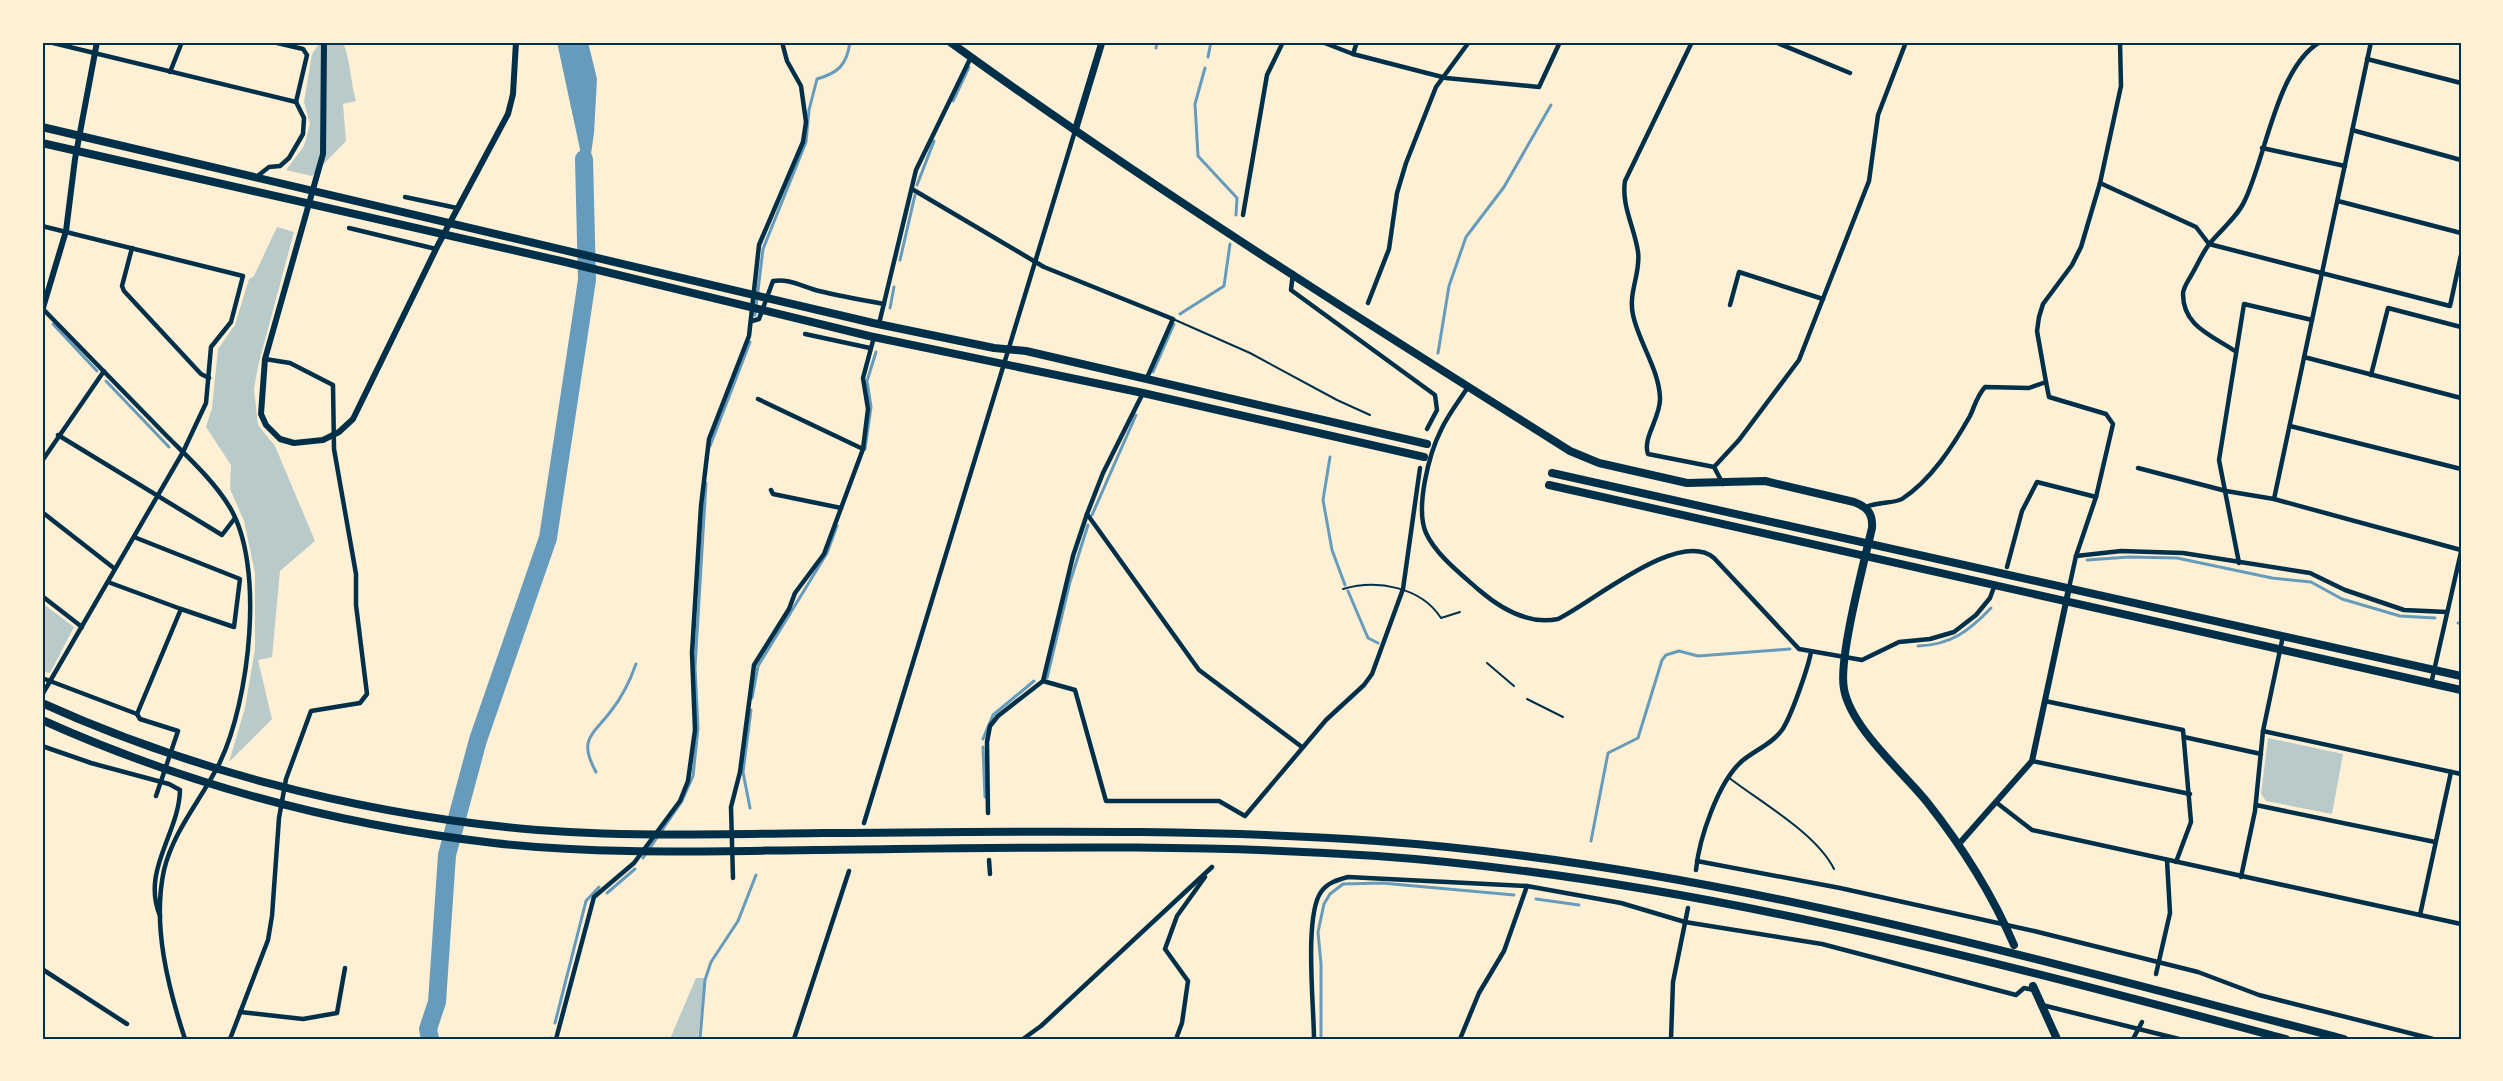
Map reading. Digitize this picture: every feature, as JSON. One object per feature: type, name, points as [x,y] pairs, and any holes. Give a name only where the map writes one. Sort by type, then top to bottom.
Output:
[{"type":"highway","points":[[42,703],[134,742],[194,762],[348,801],[423,816],[497,826],[613,833],[1133,831],[1276,835],[1384,842],[1556,861],[1705,885],[1862,917],[2344,1039]]},
{"type":"highway","points":[[42,720],[132,758],[188,777],[339,817],[433,835],[500,844],[607,849],[1204,848],[1383,857],[1489,867],[1598,882],[1880,936],[1990,962],[2286,1039]]},
{"type":"main road","points":[[950,42],[1075,131],[1570,451],[1599,464],[1687,483],[1723,484],[1765,481],[1866,507],[1872,522],[1844,658],[1843,687],[1853,714],[1928,803],[1958,845],[2005,924],[2014,945]]},
{"type":"main road","points":[[1075,131],[1102,42]]},
{"type":"main road","points":[[42,127],[876,323],[1009,349],[1427,444]]},
{"type":"main road","points":[[42,143],[573,263],[872,337],[1143,393],[1424,457]]},
{"type":"main road","points":[[1552,473],[2461,676]]},
{"type":"main road","points":[[1549,486],[2461,690]]},
{"type":"main road","points":[[2034,988],[2057,1039]]},
{"type":"street","points":[[49,42],[296,102]]},
{"type":"street","points":[[97,42],[77,152],[66,231],[43,310],[183,452],[229,505],[243,545],[250,594],[249,629],[240,700],[220,760],[184,819],[173,844],[165,868],[160,918]]},
{"type":"street","points":[[170,72],[182,42]]},
{"type":"street","points":[[255,178],[269,167],[280,166],[289,158],[303,134],[304,118],[296,102],[308,55],[303,49],[273,42]]},
{"type":"street","points":[[324,42],[323,154],[265,359],[261,403],[261,414],[266,425],[280,439],[294,443],[308,443],[334,435],[353,419],[436,249],[508,114],[513,94],[516,42]]},
{"type":"street","points":[[555,1039],[594,897],[634,863],[680,801],[688,782],[695,730],[692,653],[704,466],[709,439],[749,336],[759,244],[803,142],[806,123],[801,86],[787,61],[782,42]]},
{"type":"street","points":[[1243,215],[1267,75],[1283,42]]},
{"type":"street","points":[[1322,42],[1353,54],[1446,78],[1539,87],[1560,42]]},
{"type":"street","points":[[1353,54],[1357,42]]},
{"type":"street","points":[[1368,303],[1389,249],[1397,193],[1406,163],[1437,87],[1446,78],[1469,42]]},
{"type":"street","points":[[1692,42],[1625,181],[1623,192],[1638,255],[1630,298],[1633,317],[1660,399],[1656,424],[1646,449],[1648,454],[1654,457],[1714,467]]},
{"type":"street","points":[[1774,42],[1850,73]]},
{"type":"street","points":[[1714,467],[1739,440],[1799,360],[1869,181],[1878,115],[1906,42]]},
{"type":"street","points":[[1958,845],[2032,761],[2076,556],[2096,497],[2113,424],[2106,414],[2049,397],[2037,331],[2043,304],[2072,265],[2081,247],[2100,183],[2121,86],[2120,42]]},
{"type":"street","points":[[2235,351],[2194,324],[2185,313],[2182,291],[2209,244],[2244,203],[2258,172],[2262,148],[2295,66],[2309,48],[2320,42]]},
{"type":"street","points":[[2274,499],[2371,42]]},
{"type":"street","points":[[876,323],[884,304],[912,189],[924,151],[971,57]]},
{"type":"street","points":[[2367,58],[2461,83]]},
{"type":"street","points":[[2352,130],[2461,160]]},
{"type":"street","points":[[864,824],[1075,131]]},
{"type":"street","points":[[2262,148],[2345,166]]},
{"type":"street","points":[[2100,183],[2196,227],[2209,244],[2322,271],[2450,306],[2461,255]]},
{"type":"street","points":[[912,189],[1036,262],[1173,319],[1146,380]]},
{"type":"street","points":[[405,197],[458,208]]},
{"type":"street","points":[[2338,201],[2461,233]]},
{"type":"street","points":[[42,226],[243,276],[231,322],[211,347],[206,403],[183,452],[42,695]]},
{"type":"street","points":[[349,228],[436,249]]},
{"type":"street","points":[[132,248],[122,286],[124,291],[201,374],[209,378]]},
{"type":"street","points":[[1730,305],[1739,272],[1824,299]]},
{"type":"street","points":[[1293,273],[1291,290],[1435,395],[1437,410],[1427,429]]},
{"type":"street","points":[[752,321],[759,319],[773,280],[884,304]]},
{"type":"street","points":[[2239,563],[2219,460],[2244,304],[2312,320]]},
{"type":"street","points":[[2371,375],[2388,308],[2461,327]]},
{"type":"street","points":[[805,334],[870,348]]},
{"type":"street","points":[[733,878],[731,807],[740,772],[754,665],[789,609],[795,592],[824,554],[863,449],[868,409],[863,378],[872,337]]},
{"type":"street","points":[[2304,357],[2461,398]]},
{"type":"street","points":[[230,1039],[268,940],[279,818],[286,779],[311,711],[360,704],[367,694],[356,605],[356,574],[334,449],[331,420],[333,386],[290,363],[265,359]]},
{"type":"street","points":[[42,461],[104,371]]},
{"type":"street","points":[[1866,507],[1878,501],[1899,501],[1924,481],[1942,460],[1971,414],[1977,397],[1985,387],[2029,388],[2046,382]]},
{"type":"street","points":[[1468,387],[1433,447],[1423,496],[1422,516],[1425,531],[1457,571],[1495,604],[1511,613],[1550,621],[1566,615],[1660,559],[1697,549],[1714,558],[1799,649],[1862,660],[1899,642],[1943,637],[1954,632],[1976,615],[1990,598],[1994,587]]},
{"type":"street","points":[[988,813],[987,742],[990,726],[998,716],[1043,681],[1073,556],[1087,514],[1103,473],[1143,393]]},
{"type":"street","points":[[758,399],[863,449]]},
{"type":"street","points":[[2290,426],[2461,469]]},
{"type":"street","points":[[58,435],[222,535],[235,518]]},
{"type":"street","points":[[1714,467],[1723,484]]},
{"type":"street","points":[[1043,681],[1075,690],[1106,801],[1219,801],[1245,816],[1302,747],[1368,679],[1403,589],[1420,468]]},
{"type":"street","points":[[2138,468],[2226,491],[2274,499],[2461,551],[2431,684]]},
{"type":"street","points":[[2007,567],[2022,511],[2037,482],[2096,497]]},
{"type":"street","points":[[771,490],[773,494],[841,508]]},
{"type":"street","points":[[42,512],[115,569]]},
{"type":"street","points":[[1087,514],[1199,670],[1302,747]]},
{"type":"street","points":[[108,582],[234,627],[240,579],[134,537]]},
{"type":"street","points":[[2076,556],[2121,551],[2184,553],[2310,573],[2345,590],[2404,610],[2447,612]]},
{"type":"street","points":[[42,596],[82,627]]},
{"type":"street","points":[[137,714],[181,609]]},
{"type":"street","points":[[2241,877],[2256,805],[2263,731],[2283,636]]},
{"type":"street","points":[[1696,870],[1713,810],[1727,777],[1741,762],[1781,731],[1807,673],[1811,652]]},
{"type":"street","points":[[42,678],[137,714],[140,719],[178,731],[156,796]]},
{"type":"street","points":[[2045,701],[2183,730],[2192,822],[2176,862]]},
{"type":"street","points":[[2263,731],[2461,774]]},
{"type":"street","points":[[2184,737],[2260,754]]},
{"type":"street","points":[[42,746],[82,760],[163,782],[180,790],[179,805],[158,860],[154,881],[154,903],[160,918],[172,996],[185,1039]]},
{"type":"street","points":[[2032,761],[2190,794]]},
{"type":"street","points":[[2420,915],[2451,772]]},
{"type":"street","points":[[1997,803],[2031,830],[2461,924]]},
{"type":"street","points":[[2256,805],[2435,842]]},
{"type":"street","points":[[989,860],[990,874]]},
{"type":"street","points":[[2156,974],[2161,962],[2170,913],[2167,860]]},
{"type":"street","points":[[1697,861],[2005,924],[2161,962],[2198,972],[2259,995],[2433,1039]]},
{"type":"street","points":[[1023,1039],[1041,1026],[1212,867],[1177,916],[1165,949],[1188,981],[1182,1023],[1176,1039]]},
{"type":"street","points":[[795,1039],[849,871]]},
{"type":"street","points":[[1314,1039],[1310,938],[1320,893],[1332,882],[1348,877],[1527,886],[1621,903],[1684,922],[1822,944],[2016,995],[2024,988],[2034,988]]},
{"type":"street","points":[[1460,1039],[1479,993],[1504,951],[1527,886]]},
{"type":"street","points":[[1671,1039],[1673,982],[1688,908]]},
{"type":"street","points":[[240,1012],[303,1019],[337,1013],[345,968]]},
{"type":"street","points":[[42,969],[127,1024]]},
{"type":"street","points":[[2042,1005],[2179,1039]]},
{"type":"street","points":[[2133,1039],[2142,1022]]},
{"type":"lane","points":[[1173,319],[1250,353],[1337,400],[1370,415]]},
{"type":"lane","points":[[1343,589],[1360,584],[1403,589],[1434,608],[1441,618],[1460,612]]},
{"type":"lane","points":[[1487,663],[1514,686]]},
{"type":"lane","points":[[1527,699],[1563,717]]},
{"type":"lane","points":[[1727,777],[1812,841],[1827,856],[1834,869]]},
{"type":"shaded area","points":[[320,42],[343,42],[356,101],[343,104],[346,141],[312,176],[286,170],[304,146],[310,124],[304,102],[312,54]]},
{"type":"shaded area","points":[[277,227],[294,232],[258,366],[254,389],[258,425],[275,446],[315,541],[280,571],[272,657],[258,660],[272,719],[229,762],[245,708],[255,649],[255,573],[244,521],[230,489],[231,465],[206,427],[212,408],[218,349],[235,325],[249,279],[254,276]]},
{"type":"shaded area","points":[[42,603],[74,627],[50,673],[42,671]]},
{"type":"shaded area","points":[[2268,738],[2343,754],[2332,814],[2266,801],[2261,794]]},
{"type":"shaded area","points":[[696,978],[705,978],[698,1039],[670,1039]]},
{"type":"water","points":[[557,42],[588,42],[597,79],[594,133],[587,182]]},
{"type":"waterway","points":[[755,315],[763,249],[806,142],[809,110],[817,79],[831,74],[840,67],[847,57],[850,42]]},
{"type":"waterway","points":[[1156,48],[1157,42]]},
{"type":"waterway","points":[[1208,57],[1211,42]]},
{"type":"waterway","points":[[953,101],[969,67]]},
{"type":"waterway","points":[[1205,68],[1195,104],[1198,156],[1237,198],[1236,215]]},
{"type":"waterway","points":[[1438,353],[1449,286],[1466,237],[1504,187],[1551,105]]},
{"type":"waterway","points":[[917,185],[934,141]]},
{"type":"waterway","points":[[430,1039],[428,1029],[437,1002],[447,855],[478,740],[548,538],[587,280],[584,159]]},
{"type":"waterway","points":[[900,260],[915,195]]},
{"type":"waterway","points":[[1180,314],[1224,286],[1230,244]]},
{"type":"waterway","points":[[890,308],[894,287]]},
{"type":"waterway","points":[[53,324],[97,371]]},
{"type":"waterway","points":[[1153,372],[1174,324]]},
{"type":"waterway","points":[[710,446],[750,342]]},
{"type":"waterway","points":[[865,449],[871,407],[867,381],[876,352]]},
{"type":"waterway","points":[[106,381],[169,447]]},
{"type":"waterway","points":[[1092,515],[1136,415]]},
{"type":"waterway","points":[[1330,457],[1323,500],[1332,550],[1345,585]]},
{"type":"waterway","points":[[643,858],[682,801],[693,776],[698,728],[695,667],[706,483]]},
{"type":"waterway","points":[[1047,678],[1070,582],[1088,525]]},
{"type":"waterway","points":[[752,698],[758,666],[827,553],[837,526]]},
{"type":"waterway","points":[[2087,560],[2129,557],[2177,558],[2272,578],[2311,582],[2342,599],[2400,616],[2435,618]]},
{"type":"waterway","points":[[1348,591],[1368,638],[1378,643]]},
{"type":"waterway","points":[[1918,646],[1950,640],[1975,624],[1991,608]]},
{"type":"waterway","points":[[1591,841],[1608,753],[1638,738],[1662,660],[1666,655],[1679,651],[1698,656],[1790,649]]},
{"type":"waterway","points":[[596,772],[588,752],[590,738],[619,700],[636,664]]},
{"type":"waterway","points":[[983,739],[993,715],[1034,681]]},
{"type":"waterway","points":[[750,808],[743,772],[751,710]]},
{"type":"waterway","points":[[983,747],[985,797]]},
{"type":"waterway","points":[[607,893],[635,869]]},
{"type":"waterway","points":[[700,1039],[705,980],[711,962],[738,921],[756,875]]},
{"type":"waterway","points":[[1321,1039],[1321,964],[1318,932],[1324,904],[1330,894],[1343,884],[1382,883],[1514,895]]},
{"type":"waterway","points":[[555,1023],[586,901],[599,887]]},
{"type":"waterway","points":[[1536,899],[1579,905]]},
{"type":"waterway","points":[[425,1039],[428,1029]]}]
